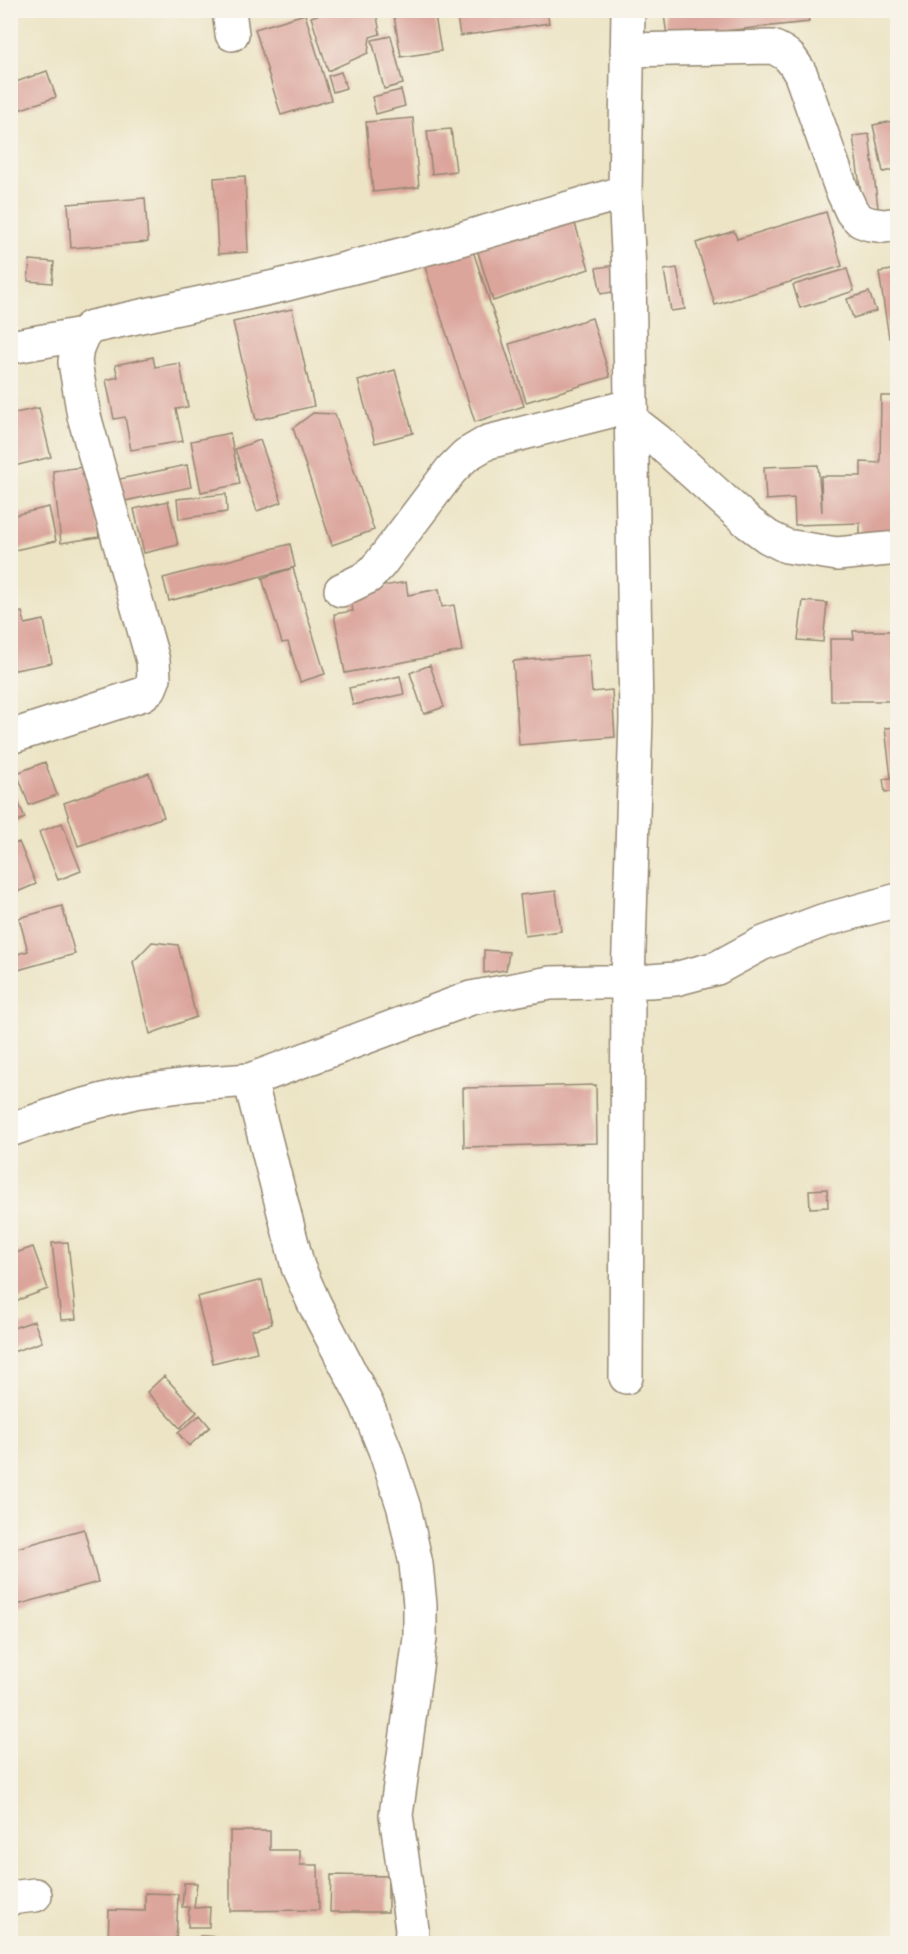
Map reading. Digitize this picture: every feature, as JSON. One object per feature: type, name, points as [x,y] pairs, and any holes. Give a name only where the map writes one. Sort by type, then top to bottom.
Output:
[{"type":"street","points":[[626,1377],[628,981],[636,718],[629,271],[625,192],[628,10]]},
{"type":"street","points":[[627,50],[772,47],[785,52],[793,60],[801,75],[841,188],[852,212],[861,221],[870,224],[884,226],[897,224]]},
{"type":"street","points":[[10,737],[143,694],[150,687],[154,678],[153,661],[84,416],[75,362],[77,348],[83,334],[91,327],[279,286],[443,244],[625,192]]},
{"type":"street","points":[[10,347],[83,334]]},
{"type":"street","points":[[631,413],[658,441],[749,523],[768,537],[786,546],[837,554],[897,548]]},
{"type":"street","points":[[341,590],[368,577],[451,470],[466,455],[488,442],[631,413]]},
{"type":"street","points":[[10,1130],[70,1109],[134,1092],[250,1080],[471,998],[550,982],[675,979],[717,968],[761,944],[822,921],[897,900]]},
{"type":"street","points":[[250,1080],[298,1267],[367,1405],[385,1450],[404,1508],[416,1564],[420,1638],[396,1815],[412,1929],[411,1944]]},
{"type":"building","points":[[332,10],[376,10],[380,34],[370,37],[368,53],[328,71],[311,17]]},
{"type":"building","points":[[393,10],[434,10],[441,51],[401,57]]},
{"type":"building","points":[[456,10],[547,10],[549,23],[460,36]]},
{"type":"building","points":[[693,10],[807,10],[809,22],[667,37],[664,14]]},
{"type":"building","points":[[305,14],[331,100],[281,115],[255,29]]},
{"type":"building","points":[[391,36],[403,84],[384,89],[372,40]]},
{"type":"building","points":[[47,71],[56,97],[10,113],[10,84]]},
{"type":"building","points":[[341,72],[346,88],[333,92],[328,76]]},
{"type":"building","points":[[401,90],[405,106],[376,114],[372,97]]},
{"type":"building","points":[[413,118],[419,187],[373,192],[366,122]]},
{"type":"building","points":[[898,120],[898,169],[883,172],[873,125]]},
{"type":"building","points":[[451,129],[456,171],[432,174],[427,131]]},
{"type":"building","points":[[869,134],[878,208],[863,209],[853,136]]},
{"type":"building","points":[[245,176],[248,252],[218,254],[214,178]]},
{"type":"building","points":[[145,198],[148,242],[71,248],[68,204]]},
{"type":"building","points":[[826,212],[842,266],[715,305],[696,243],[734,231],[737,239]]},
{"type":"building","points":[[572,214],[589,269],[493,301],[476,246]]},
{"type":"building","points":[[472,248],[524,406],[475,422],[424,264]]},
{"type":"building","points":[[30,260],[54,262],[52,283],[28,281]]},
{"type":"building","points":[[615,265],[619,291],[601,294],[596,268]]},
{"type":"building","points":[[677,268],[685,309],[671,311],[664,270]]},
{"type":"building","points":[[847,269],[854,291],[800,308],[793,285]]},
{"type":"building","points":[[898,269],[898,337],[889,338],[879,272]]},
{"type":"building","points":[[869,292],[876,311],[853,318],[847,299]]},
{"type":"building","points":[[292,309],[314,406],[256,420],[233,322]]},
{"type":"building","points":[[592,318],[610,377],[526,402],[509,344]]},
{"type":"building","points":[[153,357],[155,367],[180,363],[188,407],[176,409],[183,441],[131,450],[125,417],[114,419],[106,380],[118,377],[115,365]]},
{"type":"building","points":[[395,370],[413,433],[375,443],[358,381]]},
{"type":"building","points":[[881,396],[898,396],[898,538],[860,538],[860,523],[795,525],[794,498],[766,500],[764,467],[818,465],[822,512],[821,476],[861,476],[861,462],[880,463]]},
{"type":"building","points":[[39,408],[51,457],[10,467],[10,414]]},
{"type":"building","points":[[313,413],[335,414],[374,530],[332,545],[293,428]]},
{"type":"building","points":[[230,433],[240,484],[201,492],[191,441]]},
{"type":"building","points":[[260,440],[282,502],[257,511],[235,449]]},
{"type":"building","points":[[187,465],[191,487],[120,502],[115,480]]},
{"type":"building","points":[[90,466],[99,537],[61,543],[53,471]]},
{"type":"building","points":[[226,494],[227,512],[179,519],[177,499]]},
{"type":"building","points":[[168,501],[178,545],[144,553],[134,509]]},
{"type":"building","points":[[49,507],[56,541],[10,551],[10,516]]},
{"type":"building","points":[[290,544],[295,567],[169,601],[163,578]]},
{"type":"building","points":[[293,568],[325,674],[300,682],[288,642],[282,643],[262,578]]},
{"type":"building","points":[[406,582],[408,595],[439,589],[442,607],[454,605],[462,651],[345,673],[334,614],[353,611],[349,592]]},
{"type":"building","points":[[803,601],[827,603],[823,642],[798,640]]},
{"type":"building","points":[[22,612],[25,624],[44,620],[52,663],[10,671],[10,614]]},
{"type":"building","points":[[853,631],[898,631],[898,701],[831,701],[830,639],[854,639]]},
{"type":"building","points":[[589,655],[592,692],[612,690],[615,737],[519,745],[513,661]]},
{"type":"building","points":[[430,665],[444,707],[424,714],[410,673]]},
{"type":"building","points":[[400,676],[404,694],[353,705],[349,688]]},
{"type":"building","points":[[898,727],[898,791],[885,792],[883,779],[891,778],[885,728]]},
{"type":"building","points":[[45,762],[57,795],[29,805],[17,773]]},
{"type":"building","points":[[149,773],[164,817],[78,846],[64,803]]},
{"type":"building","points":[[10,783],[25,818],[10,825]]},
{"type":"building","points":[[62,823],[81,871],[58,880],[39,832]]},
{"type":"building","points":[[19,842],[36,884],[10,895],[10,846]]},
{"type":"building","points":[[556,891],[561,931],[525,936],[520,895]]},
{"type":"building","points":[[62,906],[75,954],[18,970],[14,955],[28,951],[19,918]]},
{"type":"building","points":[[152,942],[178,945],[196,1017],[150,1034],[133,962]]},
{"type":"building","points":[[484,950],[509,952],[506,970],[484,973]]},
{"type":"building","points":[[596,1085],[597,1143],[464,1147],[463,1088]]},
{"type":"building","points":[[827,1189],[828,1207],[810,1208],[809,1190]]},
{"type":"building","points":[[68,1242],[76,1319],[61,1320],[52,1243]]},
{"type":"building","points":[[33,1247],[48,1289],[10,1303],[10,1255]]},
{"type":"building","points":[[262,1280],[272,1324],[251,1330],[257,1352],[213,1363],[197,1297]]},
{"type":"building","points":[[34,1321],[42,1342],[10,1353],[10,1329]]},
{"type":"building","points":[[164,1376],[197,1412],[180,1428],[147,1392]]},
{"type":"building","points":[[200,1415],[210,1427],[189,1446],[178,1433]]},
{"type":"building","points":[[84,1529],[98,1582],[10,1607],[10,1550]]},
{"type":"building","points":[[230,1831],[270,1831],[270,1850],[300,1850],[300,1865],[318,1865],[319,1910],[230,1911]]},
{"type":"building","points":[[331,1875],[388,1876],[388,1912],[330,1912]]},
{"type":"building","points":[[184,1883],[197,1883],[194,1908],[210,1907],[209,1927],[188,1927],[189,1907],[182,1907]]},
{"type":"building","points":[[145,1893],[178,1894],[176,1944],[108,1944],[109,1910],[145,1911]]},
{"type":"building","points":[[200,1936],[220,1937],[219,1944],[199,1944]]}]
